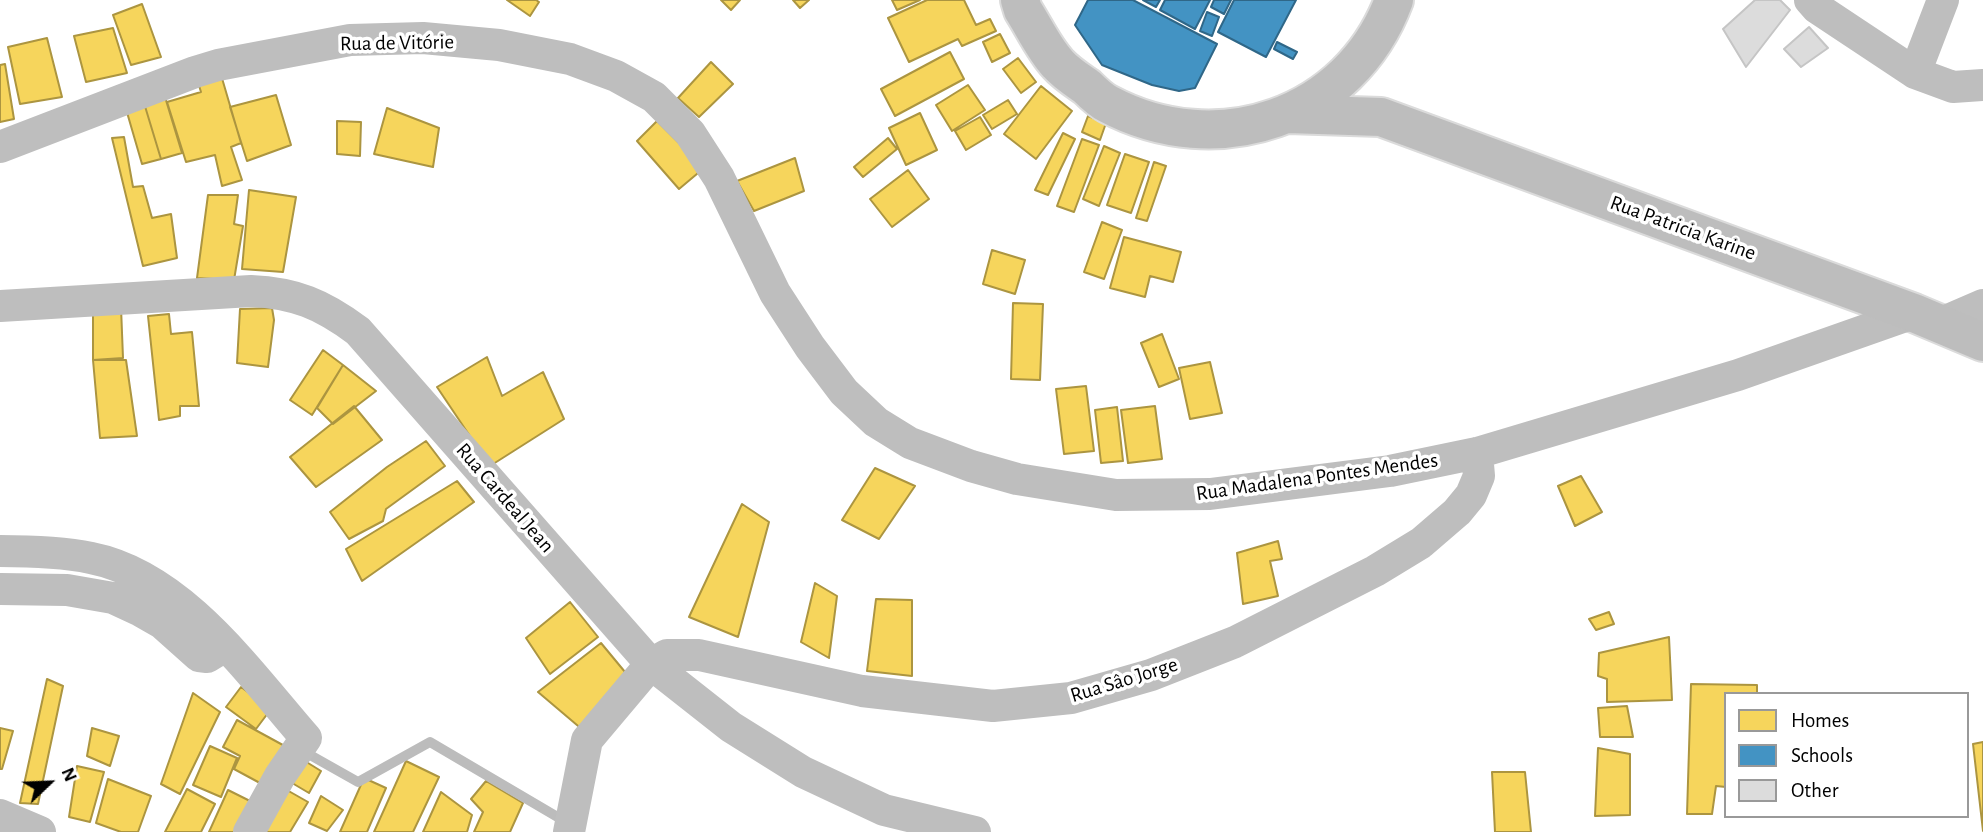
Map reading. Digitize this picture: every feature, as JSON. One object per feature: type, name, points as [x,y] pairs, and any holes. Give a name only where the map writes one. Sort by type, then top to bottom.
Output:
[{"type":"main road","points":[[1020,0],[1023,10],[1057,63],[1106,103],[1165,127],[1227,130],[1288,114],[1325,93],[1356,66],[1385,23],[1394,0]]},
{"type":"main road","points":[[1356,66],[1365,92],[1381,117]]},
{"type":"main road","name":"Rua Patricia Karine","points":[[1288,114],[1381,117],[1983,342]]},
{"type":"street","points":[[1810,0],[1817,8],[1915,73],[1953,87],[1983,85]]},
{"type":"street","points":[[1915,73],[1943,0]]},
{"type":"street","name":"Rua de Vitórie","points":[[0,147],[218,65],[350,40],[423,38],[499,46],[570,59],[616,76],[654,97],[690,133],[719,178]]},
{"type":"street","name":"Rua Madalena Pontes Mendes","points":[[719,178],[775,293],[810,347],[844,392],[876,422],[911,443],[971,466],[1017,479],[1116,495],[1210,494],[1390,471],[1477,453],[1927,319],[1983,306]]},
{"type":"street","name":"Rua Cardeal Jean","points":[[0,306],[251,291],[280,292],[334,313],[358,331],[651,664],[731,727],[803,772],[884,810],[975,832]]},
{"type":"street","name":"Rua Sâo Jorge","points":[[651,664],[667,655],[699,655],[862,691],[993,706],[1071,698],[1151,675],[1234,642],[1375,571],[1421,542],[1457,512],[1471,495],[1479,476],[1477,453]]},
{"type":"street","points":[[0,551],[28,551],[92,558],[126,569],[181,603],[216,652],[300,746],[249,832]]},
{"type":"street","points":[[0,589],[67,590],[113,598],[162,623],[194,653],[216,652]]},
{"type":"street","points":[[572,824],[587,740],[651,664]]},
{"type":"street","points":[[0,815],[40,832]]},
{"type":"building: Homes","points":[[507,0],[536,0],[539,2],[530,16]]},
{"type":"building: Homes","points":[[721,0],[740,0],[731,10]]},
{"type":"building: Homes","points":[[793,0],[809,0],[800,8]]},
{"type":"building: Homes","points":[[892,0],[920,0],[897,10]]},
{"type":"building: Homes","points":[[927,0],[964,0],[976,25],[990,19],[996,31],[962,46],[958,39],[909,62],[888,18]]},
{"type":"building: Homes","points":[[142,4],[161,57],[131,65],[113,15]]},
{"type":"building: Homes","points":[[113,28],[127,73],[86,82],[74,36]]},
{"type":"building: Homes","points":[[1000,34],[1010,53],[992,62],[983,42]]},
{"type":"building: Homes","points":[[47,38],[62,97],[20,104],[8,47]]},
{"type":"building: Homes","points":[[950,52],[964,79],[895,116],[881,89]]},
{"type":"building: Homes","points":[[1018,58],[1036,82],[1021,93],[1003,69]]},
{"type":"building: Homes","points":[[711,62],[733,84],[699,117],[678,98]]},
{"type":"building: Homes","points":[[5,64],[14,119],[0,122],[0,65]]},
{"type":"building: Homes","points":[[219,68],[241,143],[231,147],[242,180],[222,186],[215,155],[186,162],[167,102],[201,92],[196,76]]},
{"type":"building: Homes","points":[[968,85],[985,110],[952,131],[936,105]]},
{"type":"building: Homes","points":[[1041,86],[1072,111],[1036,159],[1004,134]]},
{"type":"building: Homes","points":[[276,95],[291,145],[247,161],[230,107]]},
{"type":"building: Homes","points":[[165,97],[182,153],[161,159],[144,103]]},
{"type":"building: Homes","points":[[1008,100],[1017,114],[992,129],[983,115]]},
{"type":"building: Homes","points":[[144,103],[161,159],[142,164],[126,109]]},
{"type":"building: Homes","points":[[387,108],[439,128],[433,167],[374,154]]},
{"type":"building: Homes","points":[[920,113],[937,150],[906,165],[889,128]]},
{"type":"building: Homes","points":[[1088,116],[1106,123],[1100,140],[1082,132]]},
{"type":"building: Homes","points":[[980,117],[991,135],[966,150],[955,131]]},
{"type":"building: Homes","points":[[337,121],[361,122],[360,156],[337,154]]},
{"type":"building: Homes","points":[[657,121],[704,168],[679,189],[637,141]]},
{"type":"building: Homes","points":[[1063,133],[1075,139],[1048,195],[1035,190]]},
{"type":"building: Homes","points":[[124,137],[133,187],[143,186],[152,218],[171,214],[177,258],[143,266],[112,138]]},
{"type":"building: Homes","points":[[888,138],[897,149],[863,177],[854,167]]},
{"type":"building: Homes","points":[[1082,139],[1099,145],[1074,212],[1057,206]]},
{"type":"building: Homes","points":[[1104,146],[1120,153],[1099,206],[1083,199]]},
{"type":"building: Homes","points":[[1125,154],[1149,162],[1131,213],[1107,205]]},
{"type":"building: Homes","points":[[795,158],[804,191],[754,211],[737,181]]},
{"type":"building: Homes","points":[[1154,162],[1166,166],[1147,221],[1136,218]]},
{"type":"building: Homes","points":[[908,170],[929,199],[892,227],[870,199]]},
{"type":"building: Homes","points":[[249,190],[296,197],[283,272],[242,269]]},
{"type":"building: Homes","points":[[208,195],[238,195],[234,224],[243,226],[234,280],[197,278]]},
{"type":"building: Homes","points":[[1102,222],[1122,230],[1104,279],[1084,272]]},
{"type":"building: Homes","points":[[1124,237],[1181,252],[1173,282],[1150,276],[1145,297],[1110,288]]},
{"type":"building: Homes","points":[[992,250],[1025,260],[1015,294],[983,284]]},
{"type":"building: Homes","points":[[1013,303],[1043,304],[1040,380],[1011,379]]},
{"type":"building: Homes","points":[[121,307],[123,358],[93,360],[93,308]]},
{"type":"building: Homes","points":[[272,308],[274,320],[268,367],[237,363],[240,309]]},
{"type":"building: Homes","points":[[169,314],[171,334],[192,332],[199,406],[180,406],[180,416],[159,420],[148,316]]},
{"type":"building: Homes","points":[[1162,334],[1179,379],[1159,387],[1141,343]]},
{"type":"building: Homes","points":[[323,350],[343,365],[312,415],[290,400]]},
{"type":"building: Homes","points":[[487,357],[502,396],[543,372],[564,419],[490,466],[437,387]]},
{"type":"building: Homes","points":[[93,360],[126,360],[137,436],[100,438]]},
{"type":"building: Homes","points":[[1210,362],[1222,413],[1190,419],[1179,368]]},
{"type":"building: Homes","points":[[343,365],[376,391],[333,424],[317,408]]},
{"type":"building: Homes","points":[[1086,386],[1094,451],[1064,454],[1056,389]]},
{"type":"building: Homes","points":[[354,406],[382,440],[316,487],[290,457]]},
{"type":"building: Homes","points":[[1155,406],[1162,459],[1128,463],[1121,410]]},
{"type":"building: Homes","points":[[1117,407],[1123,461],[1101,463],[1095,410]]},
{"type":"building: Homes","points":[[426,441],[445,466],[386,509],[383,521],[349,539],[330,512],[387,467]]},
{"type":"building: Homes","points":[[875,468],[915,486],[879,539],[842,520]]},
{"type":"building: Homes","points":[[1581,476],[1602,512],[1575,526],[1558,486]]},
{"type":"building: Homes","points":[[457,481],[474,502],[362,581],[346,549]]},
{"type":"building: Homes","points":[[742,504],[769,522],[738,637],[689,617]]},
{"type":"building: Homes","points":[[1278,541],[1282,559],[1270,561],[1278,596],[1243,604],[1237,553]]},
{"type":"building: Homes","points":[[815,583],[837,596],[829,658],[801,642]]},
{"type":"building: Homes","points":[[876,599],[912,600],[912,676],[867,671]]},
{"type":"building: Homes","points":[[570,602],[598,637],[550,674],[526,638]]},
{"type":"building: Homes","points":[[1609,612],[1614,624],[1596,630],[1589,619]]},
{"type":"building: Homes","points":[[1669,637],[1672,700],[1607,702],[1607,679],[1598,676],[1599,653]]},
{"type":"building: Homes","points":[[601,643],[625,672],[584,731],[538,692]]},
{"type":"building: Homes","points":[[47,679],[63,686],[38,804],[20,803]]},
{"type":"building: Homes","points":[[1691,684],[1757,685],[1757,692],[1724,692],[1724,787],[1716,786],[1712,814],[1687,814]]},
{"type":"building: Homes","points":[[241,687],[271,709],[256,729],[226,707]]},
{"type":"building: Homes","points":[[193,693],[220,712],[180,794],[161,784]]},
{"type":"building: Homes","points":[[1627,706],[1633,737],[1600,737],[1598,708]]},
{"type":"building: Homes","points":[[237,720],[292,750],[271,789],[234,769],[240,756],[223,747]]},
{"type":"building: Homes","points":[[0,728],[13,731],[2,769],[0,769]]},
{"type":"building: Homes","points":[[92,728],[119,736],[110,766],[87,756]]},
{"type":"building: Homes","points":[[1983,742],[1983,831],[1973,744]]},
{"type":"building: Homes","points":[[210,746],[237,758],[221,797],[193,785]]},
{"type":"building: Homes","points":[[1598,748],[1630,754],[1630,815],[1595,816]]},
{"type":"building: Homes","points":[[300,758],[321,771],[309,793],[287,780]]},
{"type":"building: Homes","points":[[406,761],[439,777],[413,832],[374,832]]},
{"type":"building: Homes","points":[[77,766],[104,772],[90,822],[69,817]]},
{"type":"building: Homes","points":[[1492,772],[1525,772],[1531,832],[1495,832]]},
{"type":"building: Homes","points":[[364,778],[386,788],[367,832],[340,832]]},
{"type":"building: Homes","points":[[108,779],[151,796],[138,832],[121,832],[96,823]]},
{"type":"building: Homes","points":[[486,781],[523,803],[510,832],[474,832],[483,812],[471,799]]},
{"type":"building: Homes","points":[[278,785],[308,802],[290,832],[250,832]]},
{"type":"building: Homes","points":[[187,789],[215,804],[201,832],[165,832]]},
{"type":"building: Homes","points":[[228,790],[256,804],[243,832],[209,832]]},
{"type":"building: Homes","points":[[441,792],[472,815],[467,832],[423,832]]},
{"type":"building: Homes","points":[[321,796],[343,810],[327,831],[309,823]]},
{"type":"building: Schools","points":[[1088,0],[1133,0],[1217,44],[1195,88],[1179,91],[1152,85],[1102,65],[1075,25]]},
{"type":"building: Schools","points":[[1143,0],[1160,0],[1156,7]]},
{"type":"building: Schools","points":[[1165,0],[1210,0],[1195,29],[1160,10]]},
{"type":"building: Schools","points":[[1214,0],[1231,0],[1224,14],[1211,7]]},
{"type":"building: Schools","points":[[1234,0],[1296,0],[1266,57],[1218,32]]},
{"type":"building: Schools","points":[[1207,12],[1219,17],[1212,36],[1200,31]]},
{"type":"building: Schools","points":[[1277,42],[1297,52],[1293,59],[1274,49]]},
{"type":"building: Other","points":[[1755,0],[1780,0],[1790,10],[1746,67],[1723,29]]},
{"type":"building: Other","points":[[1809,27],[1828,48],[1801,67],[1784,49]]},
{"type":"waterway","points":[[303,751],[358,782],[430,742],[566,822]]}]
